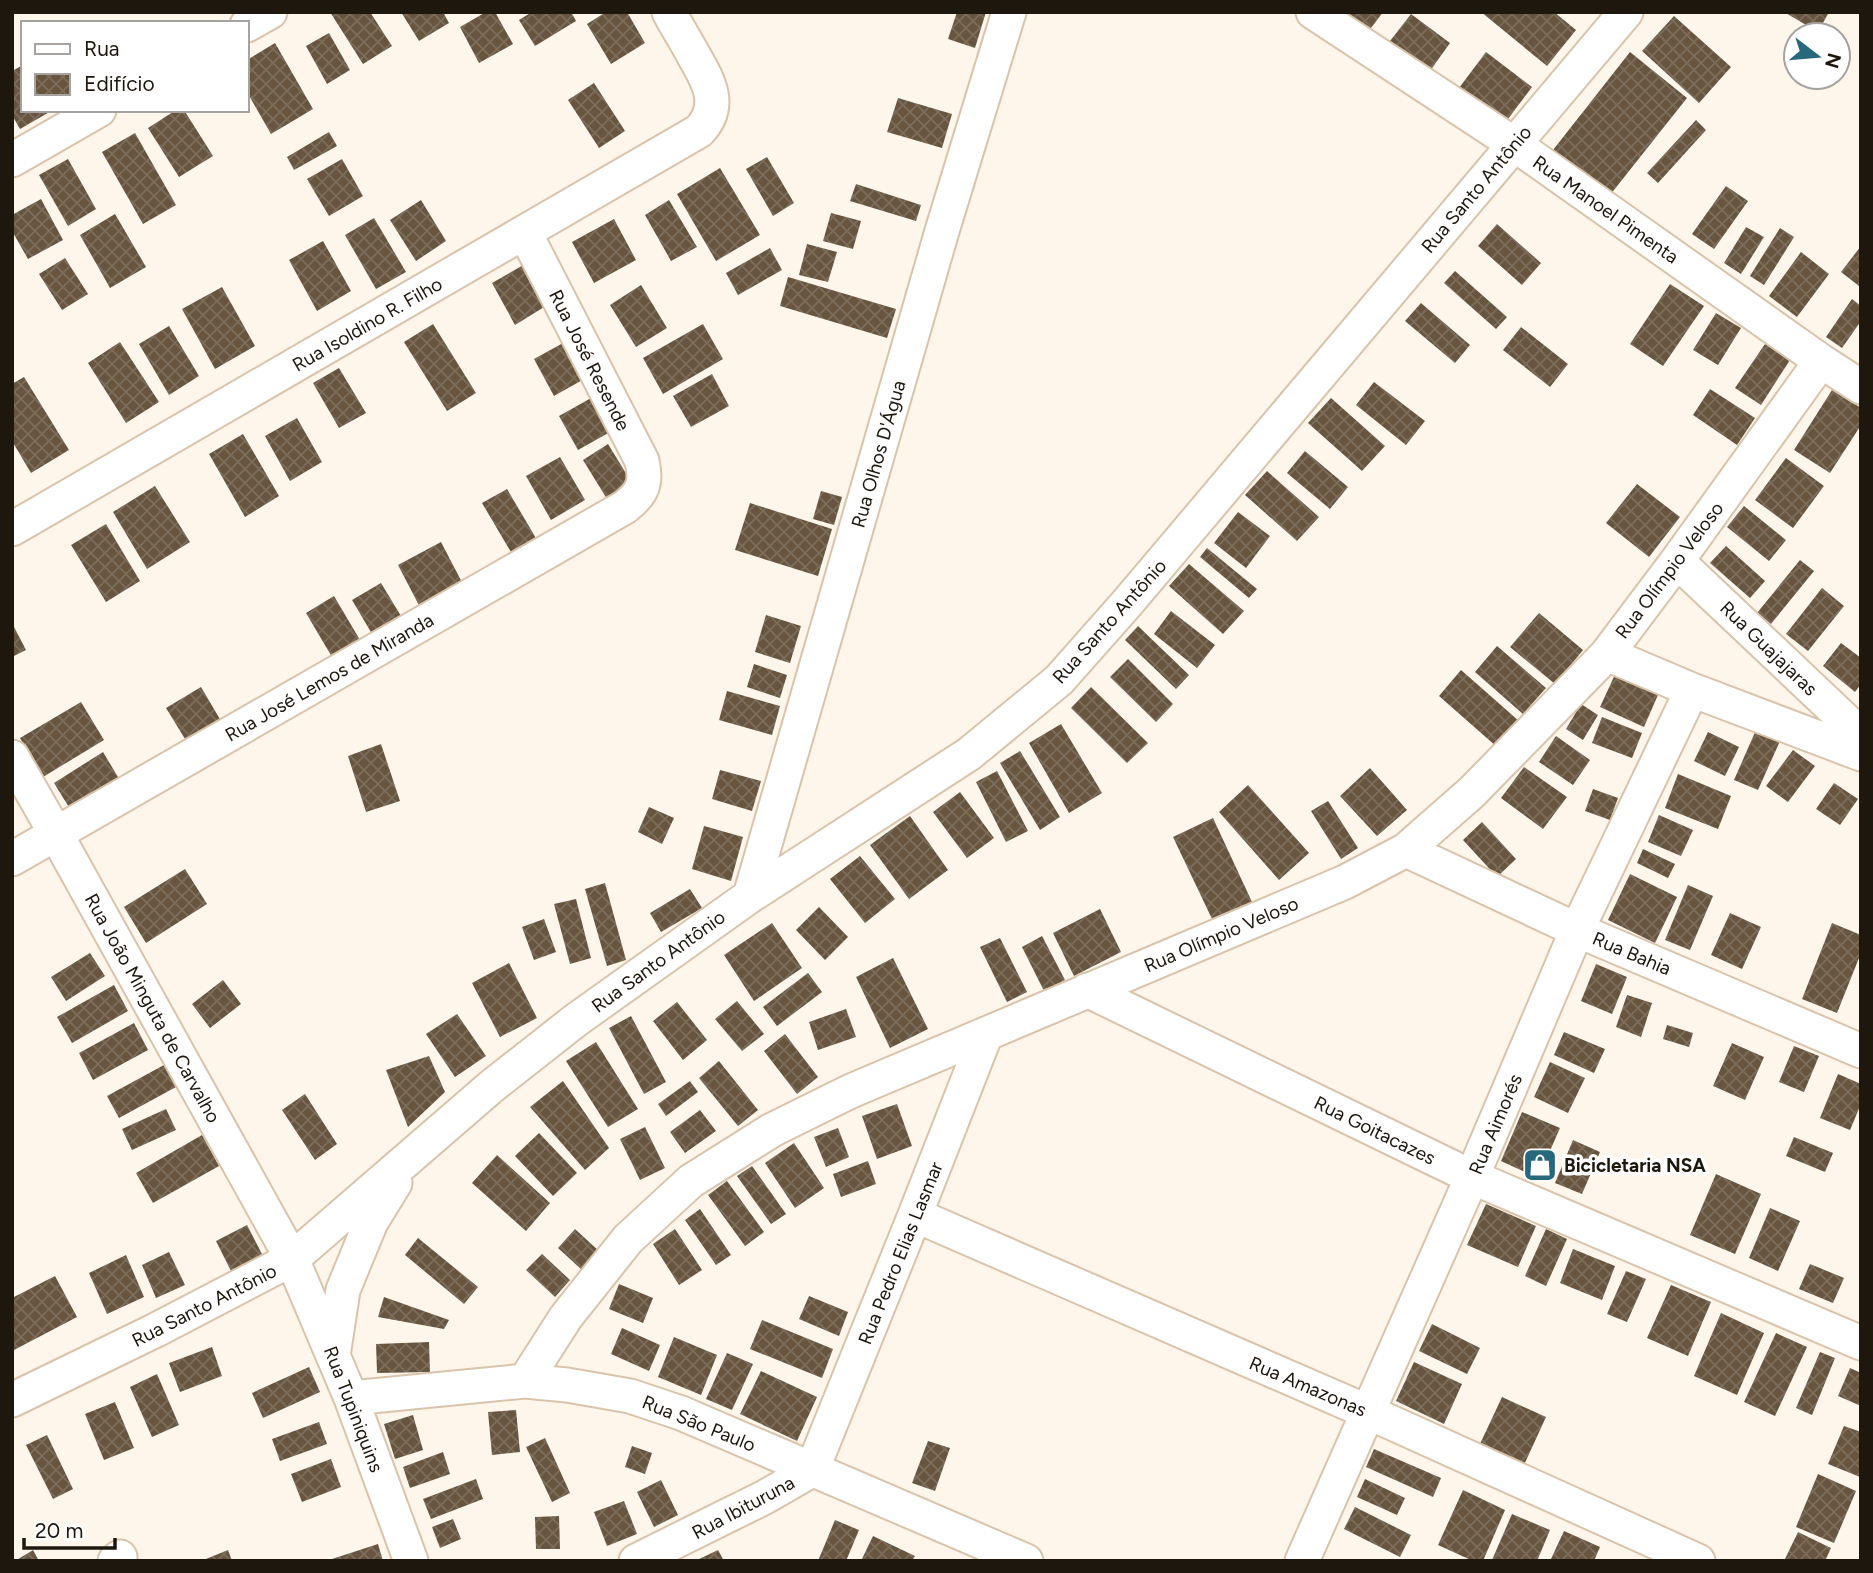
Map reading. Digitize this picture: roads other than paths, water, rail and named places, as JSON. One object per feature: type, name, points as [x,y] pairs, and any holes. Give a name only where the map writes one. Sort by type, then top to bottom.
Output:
[{"type":"street","points":[[248,24],[270,12]]},
{"type":"street","name":"Rua Isoldino R. Filho","points":[[12,529],[699,131],[708,122],[712,110],[708,80],[669,12]]},
{"type":"street","name":"Rua Olhos D'Água","points":[[750,896],[942,231],[1009,12]]},
{"type":"street","name":"Rua Manoel Pimenta","points":[[1313,12],[1514,144],[1861,387]]},
{"type":"street","name":"Rua Santo Antônio","points":[[12,1400],[156,1330],[292,1259],[492,1086],[576,1020],[750,896],[969,754],[1059,680],[1146,581],[1626,12]]},
{"type":"street","points":[[12,160],[96,112]]},
{"type":"street","name":"Rua José Resende","points":[[525,233],[642,461],[645,475],[642,490]]},
{"type":"street","name":"Rua Olímpio Veloso","points":[[525,1381],[566,1317],[628,1239],[691,1181],[772,1130],[851,1091],[1345,882],[1406,850],[1472,792],[1606,654],[1677,561],[1821,361]]},
{"type":"street","name":"Rua José Lemos de Miranda","points":[[12,859],[625,507],[642,490]]},
{"type":"street","name":"Rua Guajajaras","points":[[1677,561],[1861,735]]},
{"type":"street","points":[[1606,654],[1692,690],[1861,754]]},
{"type":"street","name":"Rua Aimorés","points":[[1301,1561],[1472,1177],[1577,930],[1692,690]]},
{"type":"street","name":"Rua João Minguta de Carvalho","points":[[12,757],[292,1259]]},
{"type":"street","name":"Rua Bahia","points":[[1406,850],[1577,930],[1861,1051]]},
{"type":"street","name":"Rua Goitacazes","points":[[1087,990],[1472,1177],[1861,1343]]},
{"type":"street","name":"Rua Pedro Elias Lasmar","points":[[812,1470],[986,1034]]},
{"type":"street","name":"Rua Santo Antônio","points":[[333,1356],[343,1290],[371,1222],[410,1157]]},
{"type":"street","name":"Rua Amazonas","points":[[915,1215],[1368,1412],[1698,1561]]},
{"type":"street","name":"Rua Tupiniquins","points":[[292,1259],[351,1398],[411,1561]]},
{"type":"street","name":"Rua São Paulo","points":[[351,1398],[525,1381],[630,1396],[681,1413],[1026,1561]]},
{"type":"street","name":"Rua Ibituruna","points":[[635,1561],[765,1497],[812,1470]]},
{"type":"place","name":"Bicicletaria NSA","points":[[1540,1165]]}]
